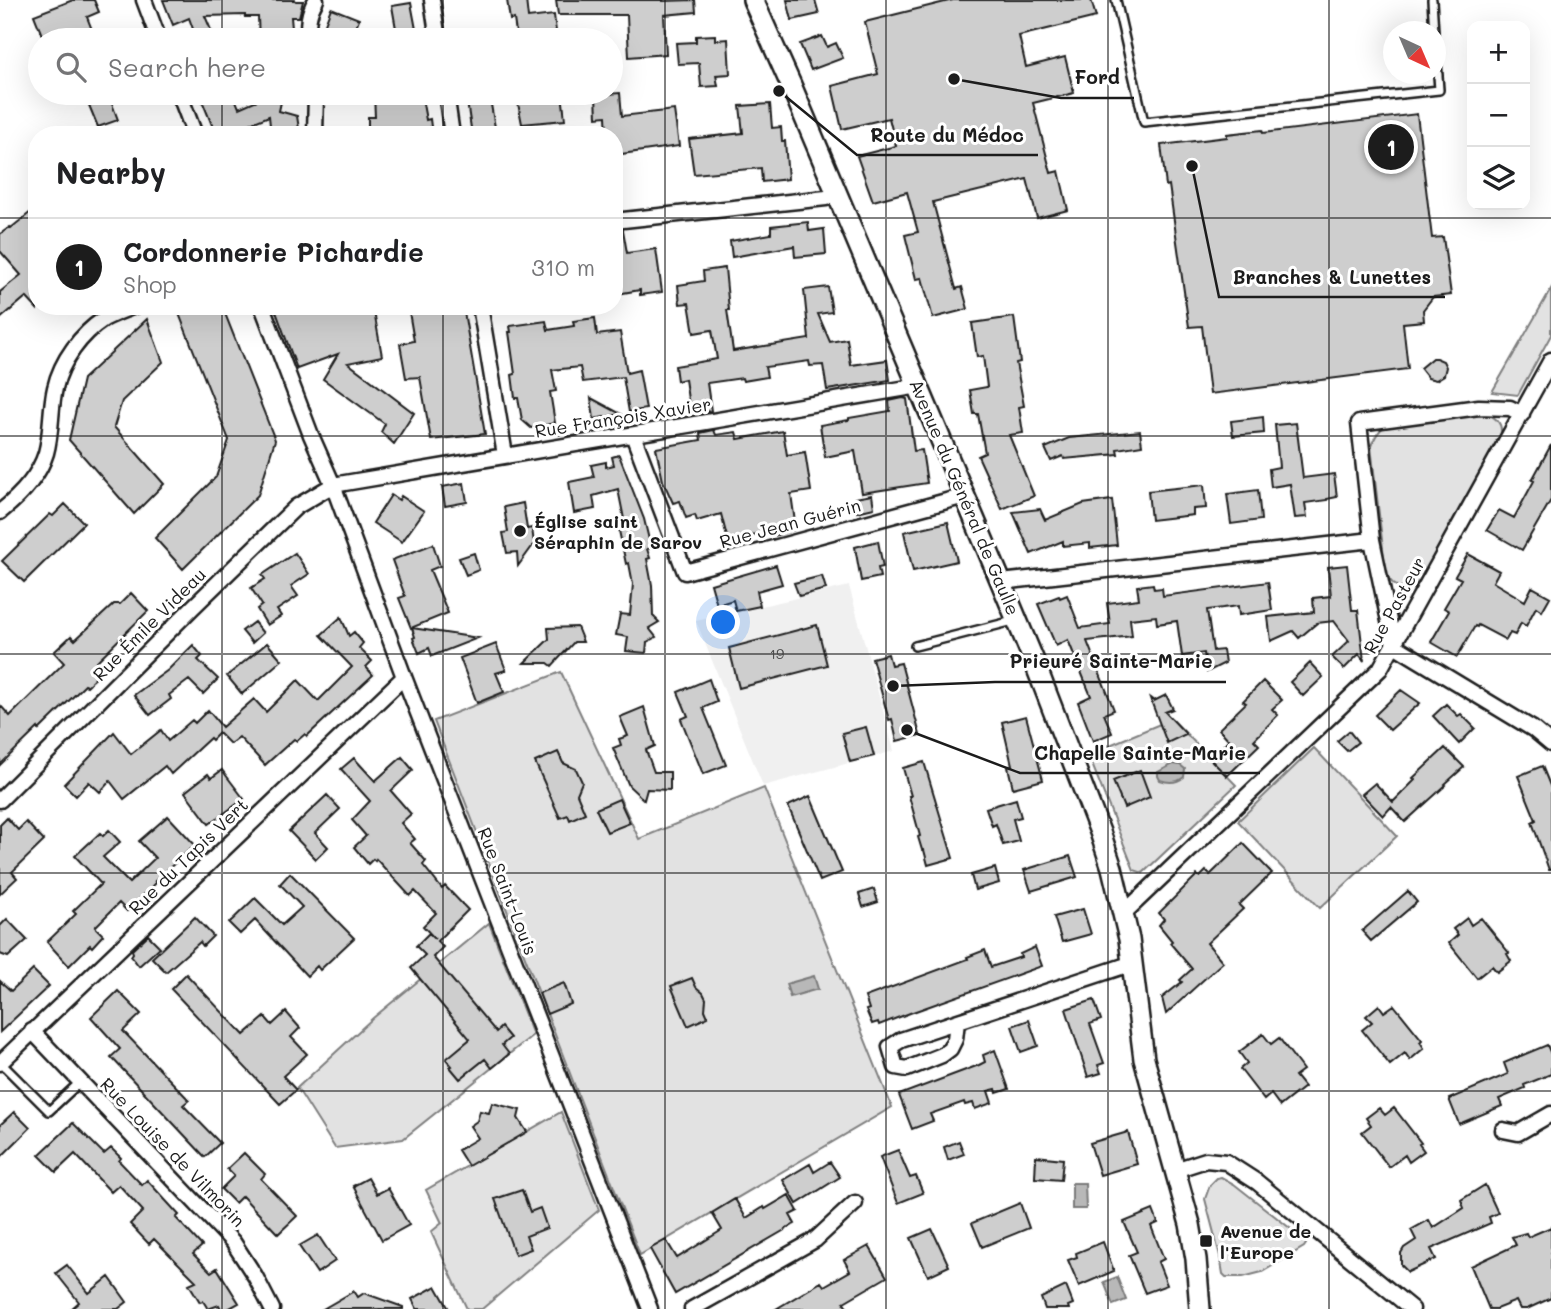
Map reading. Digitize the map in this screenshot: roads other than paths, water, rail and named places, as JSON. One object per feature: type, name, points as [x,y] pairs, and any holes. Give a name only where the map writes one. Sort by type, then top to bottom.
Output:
[{"type":"main road","name":"Avenue du Général de Gaulle","points":[[753,0],[1017,620],[1100,832],[1124,913],[1133,963],[1144,1059],[1175,1170]]},
{"type":"main road","points":[[1175,1170],[1193,1241],[1200,1309]]},
{"type":"street","points":[[144,0],[154,28]]},
{"type":"street","points":[[308,28],[308,20],[316,0]]},
{"type":"street","points":[[432,0],[436,28]]},
{"type":"street","points":[[184,105],[192,126]]},
{"type":"street","points":[[315,126],[316,105]]},
{"type":"street","points":[[448,105],[451,126]]},
{"type":"street","points":[[623,219],[827,198],[835,194]]},
{"type":"street","points":[[0,512],[36,475],[46,453],[55,386],[71,350],[86,334],[114,315]]},
{"type":"street","name":"Rue Saint-Louis","points":[[265,315],[650,1309]]},
{"type":"street","points":[[482,315],[505,456]]},
{"type":"street","name":"Rue Pasteur","points":[[1124,913],[1380,669],[1551,360]]},
{"type":"street","name":"Rue François Xavier","points":[[333,485],[919,386]]},
{"type":"street","points":[[1522,414],[1510,408],[1479,407],[1359,423],[1372,540],[1394,645],[1533,729],[1551,744]]},
{"type":"street","name":"Rue Jean Guérin","points":[[633,435],[685,572],[965,496]]},
{"type":"street","name":"Rue Émile Videau","points":[[0,800],[296,507],[333,485]]},
{"type":"street","points":[[1001,582],[1372,540]]},
{"type":"street","name":"Rue du Tapis Vert","points":[[0,1062],[404,677]]},
{"type":"street","points":[[957,1022],[950,1049],[942,1055],[907,1069],[895,1067],[890,1048],[901,1040],[1133,963]]},
{"type":"street","name":"Rue Louise de Vilmorin","points":[[32,1031],[233,1242],[272,1309]]},
{"type":"street","points":[[1503,1130],[1518,1133],[1551,1114]]},
{"type":"street","points":[[1175,1170],[1206,1160],[1226,1162],[1257,1182],[1412,1309]]},
{"type":"street","points":[[692,1309],[815,1240],[855,1203]]},
{"type":"lane","points":[[1116,0],[1144,122],[1439,90],[1439,84]]},
{"type":"lane","points":[[1432,0],[1433,21]]},
{"type":"lane","points":[[915,646],[1017,620]]},
{"type":"lane","points":[[0,1062],[49,1111],[80,1082]]},
{"type":"place","name":"Ford","points":[[954,79]]},
{"type":"place","name":"Route du Médoc","points":[[779,91]]},
{"type":"place","name":"Cordonnerie Pichardie","points":[[1391,147]]},
{"type":"place","name":"Branches & Lunettes","points":[[1192,166]]},
{"type":"place","name":"Église saint Séraphin de Sarov","points":[[520,531]]},
{"type":"place","name":"Prieuré Sainte-Marie","points":[[893,686]]},
{"type":"place","name":"Chapelle Sainte-Marie","points":[[907,730]]},
{"type":"place","name":"Avenue de l'Europe","points":[[1206,1241]]}]
